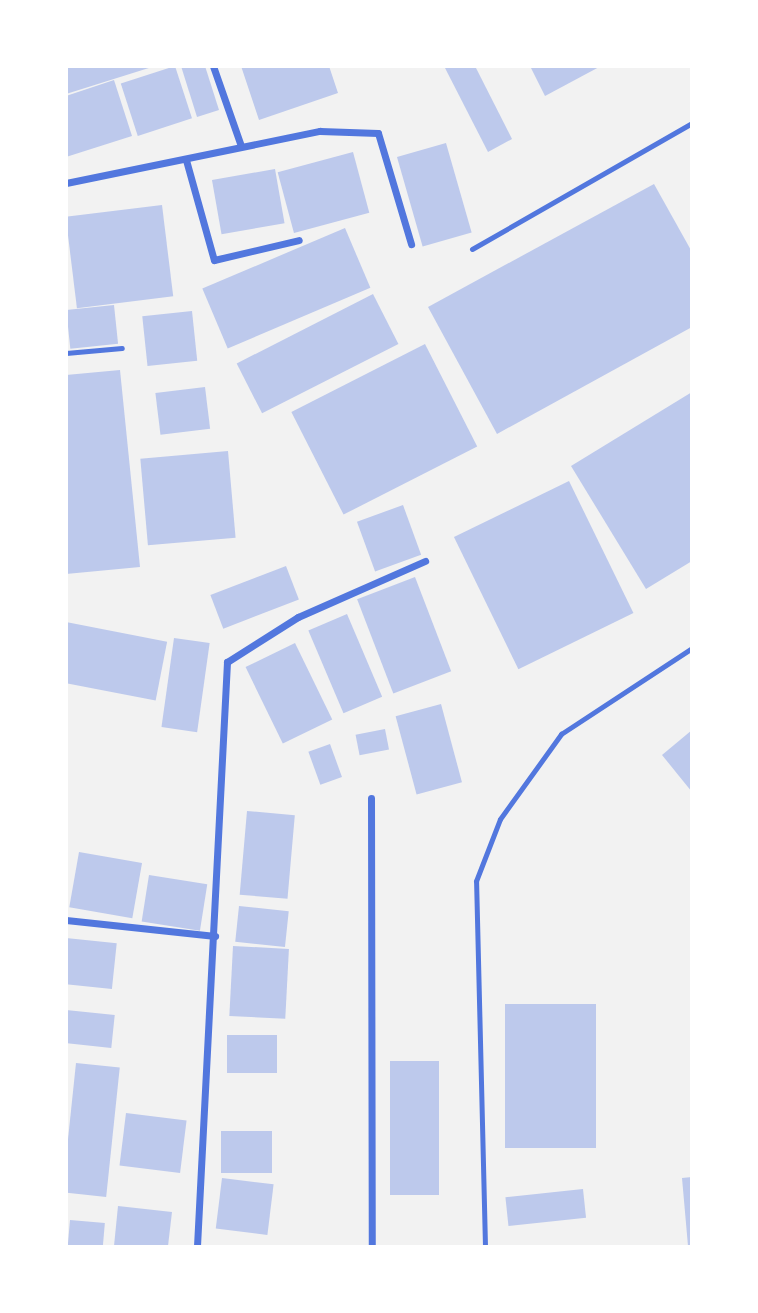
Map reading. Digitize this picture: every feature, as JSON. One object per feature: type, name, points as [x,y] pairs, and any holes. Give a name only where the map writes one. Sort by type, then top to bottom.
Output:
[{"type":"street","points":[[213,66],[241,146]]},
{"type":"street","points":[[66,183],[320,131],[378,133],[411,244]]},
{"type":"street","points":[[186,160],[214,260],[299,240]]},
{"type":"street","points":[[197,1247],[227,662],[298,617],[425,561]]},
{"type":"street","points":[[371,798],[372,1247]]},
{"type":"street","points":[[66,920],[215,936]]},
{"type":"lane","points":[[472,249],[691,123]]},
{"type":"lane","points":[[66,353],[122,348]]},
{"type":"lane","points":[[485,1247],[476,881],[500,819],[561,734],[691,648]]},
{"type":"building","points":[[66,66],[151,66],[152,67],[66,94]]},
{"type":"building","points":[[175,66],[192,118],[138,136],[121,84]]},
{"type":"building","points":[[181,66],[205,66],[219,110],[197,117]]},
{"type":"building","points":[[241,66],[329,66],[338,93],[259,120]]},
{"type":"building","points":[[444,66],[475,66],[512,139],[488,152]]},
{"type":"building","points":[[530,66],[601,66],[545,96]]},
{"type":"building","points":[[114,80],[132,136],[66,157],[66,96]]},
{"type":"building","points":[[446,143],[472,232],[423,246],[397,157]]},
{"type":"building","points":[[353,152],[369,213],[294,233],[278,172]]},
{"type":"building","points":[[275,169],[285,223],[222,234],[212,180]]},
{"type":"building","points":[[654,184],[692,252],[692,327],[497,434],[428,307]]},
{"type":"building","points":[[162,205],[173,296],[77,308],[66,217]]},
{"type":"building","points":[[345,228],[370,288],[228,348],[202,289]]},
{"type":"building","points":[[373,294],[398,344],[262,413],[237,363]]},
{"type":"building","points":[[114,305],[118,344],[70,349],[66,310]]},
{"type":"building","points":[[192,311],[197,361],[148,366],[142,316]]},
{"type":"building","points":[[425,344],[477,446],[344,515],[291,412]]},
{"type":"building","points":[[120,370],[140,567],[66,574],[66,375]]},
{"type":"building","points":[[205,387],[210,429],[160,435],[155,393]]},
{"type":"building","points":[[692,392],[692,561],[646,589],[571,466]]},
{"type":"building","points":[[228,451],[236,538],[148,545],[140,459]]},
{"type":"building","points":[[569,481],[633,613],[518,669],[454,537]]},
{"type":"building","points":[[403,505],[421,555],[375,572],[357,522]]},
{"type":"building","points":[[286,566],[299,600],[223,629],[210,595]]},
{"type":"building","points":[[415,577],[451,671],[393,694],[357,599]]},
{"type":"building","points":[[347,614],[382,697],[344,713],[308,630]]},
{"type":"building","points":[[66,622],[167,642],[156,701],[66,683]]},
{"type":"building","points":[[174,638],[210,643],[197,732],[161,727]]},
{"type":"building","points":[[295,643],[332,719],[283,744],[246,667]]},
{"type":"building","points":[[441,704],[462,782],[417,794],[396,716]]},
{"type":"building","points":[[385,729],[389,750],[360,755],[356,735]]},
{"type":"building","points":[[692,730],[692,792],[662,755]]},
{"type":"building","points":[[330,744],[342,777],[320,785],[308,752]]},
{"type":"building","points":[[247,811],[295,815],[287,899],[240,895]]},
{"type":"building","points":[[79,852],[142,863],[132,918],[69,907]]},
{"type":"building","points":[[149,875],[207,884],[200,931],[142,921]]},
{"type":"building","points":[[239,906],[289,911],[285,947],[235,942]]},
{"type":"building","points":[[66,938],[117,943],[112,989],[66,984]]},
{"type":"building","points":[[233,946],[289,949],[285,1019],[229,1016]]},
{"type":"building","points":[[505,1004],[596,1004],[596,1148],[505,1148]]},
{"type":"building","points":[[66,1010],[115,1015],[111,1048],[66,1043]]},
{"type":"building","points":[[227,1035],[277,1035],[277,1073],[227,1073]]},
{"type":"building","points":[[390,1061],[439,1061],[439,1195],[390,1195]]},
{"type":"building","points":[[76,1063],[120,1068],[106,1197],[66,1193],[66,1158]]},
{"type":"building","points":[[126,1113],[187,1120],[180,1173],[120,1166]]},
{"type":"building","points":[[221,1131],[272,1131],[272,1173],[221,1173]]},
{"type":"building","points":[[692,1177],[692,1246],[688,1246],[682,1178]]},
{"type":"building","points":[[222,1178],[274,1184],[267,1235],[216,1229]]},
{"type":"building","points":[[583,1189],[586,1218],[508,1226],[505,1197]]},
{"type":"building","points":[[118,1206],[172,1212],[168,1246],[114,1246]]},
{"type":"building","points":[[70,1220],[105,1223],[103,1246],[68,1246]]}]
